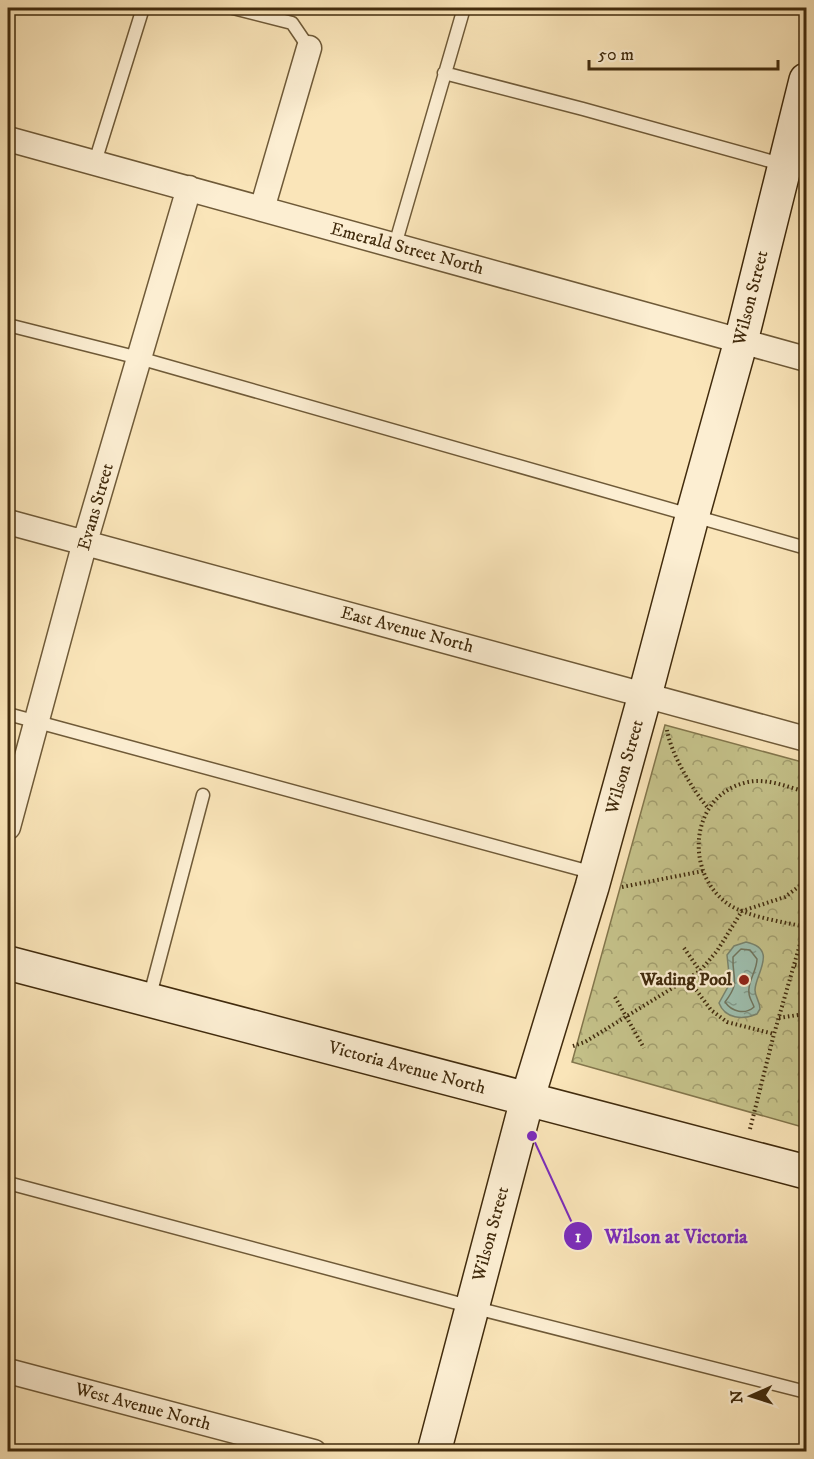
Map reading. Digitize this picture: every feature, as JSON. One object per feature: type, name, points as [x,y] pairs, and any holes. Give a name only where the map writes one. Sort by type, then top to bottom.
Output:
[{"type":"main road","name":"Wilson Street","points":[[434,1452],[526,1100],[593,881],[653,697],[692,517],[741,341],[795,168],[807,80]]},
{"type":"main road","name":"Victoria Avenue North","points":[[8,963],[807,1172]]},
{"type":"street","points":[[262,209],[309,48]]},
{"type":"street","name":"Emerald Street North","points":[[8,139],[807,359]]},
{"type":"street","name":"Evans Street","points":[[8,827],[85,542],[189,188]]},
{"type":"street","name":"East Avenue North","points":[[8,522],[807,739]]},
{"type":"street","name":"West Avenue North","points":[[8,1371],[314,1452]]},
{"type":"lane","points":[[95,162],[143,8]]},
{"type":"lane","points":[[233,8],[292,23],[309,48]]},
{"type":"lane","points":[[395,245],[464,8]]},
{"type":"lane","points":[[444,73],[795,168]]},
{"type":"lane","points":[[8,325],[139,358],[807,548]]},
{"type":"lane","points":[[8,714],[593,881]]},
{"type":"lane","points":[[148,1000],[203,795]]},
{"type":"lane","points":[[8,1183],[471,1307],[807,1392]]},
{"type":"path","points":[[653,697],[669,741],[699,797],[708,808]]},
{"type":"path","points":[[744,1156],[774,1034],[806,927],[742,911],[727,904],[708,881],[704,871],[699,852],[700,834],[708,808],[720,795],[749,782],[768,782],[807,792]]},
{"type":"path","points":[[593,881],[615,888],[704,871]]},
{"type":"path","points":[[540,1058],[585,1042],[688,979],[700,971],[717,951],[742,911],[785,897],[807,881]]},
{"type":"path","points":[[684,948],[700,971]]},
{"type":"path","points":[[795,965],[801,966],[807,974]]},
{"type":"path","points":[[688,979],[711,1010],[727,1022],[774,1034]]},
{"type":"path","points":[[615,997],[644,1048]]},
{"type":"path","points":[[779,1018],[807,1012]]},
{"type":"green space","points":[[665,725],[806,763],[806,1128],[572,1062]]},
{"type":"water","name":"Wading Pool","points":[[746,942],[756,945],[763,956],[755,990],[760,1009],[757,1014],[735,1017],[726,1012],[719,1003],[730,983],[727,955],[734,946]]},
{"type":"place","name":"Wading Pool","points":[[744,980]]},
{"type":"place","name":"Wilson at Victoria","points":[[532,1136]]}]
